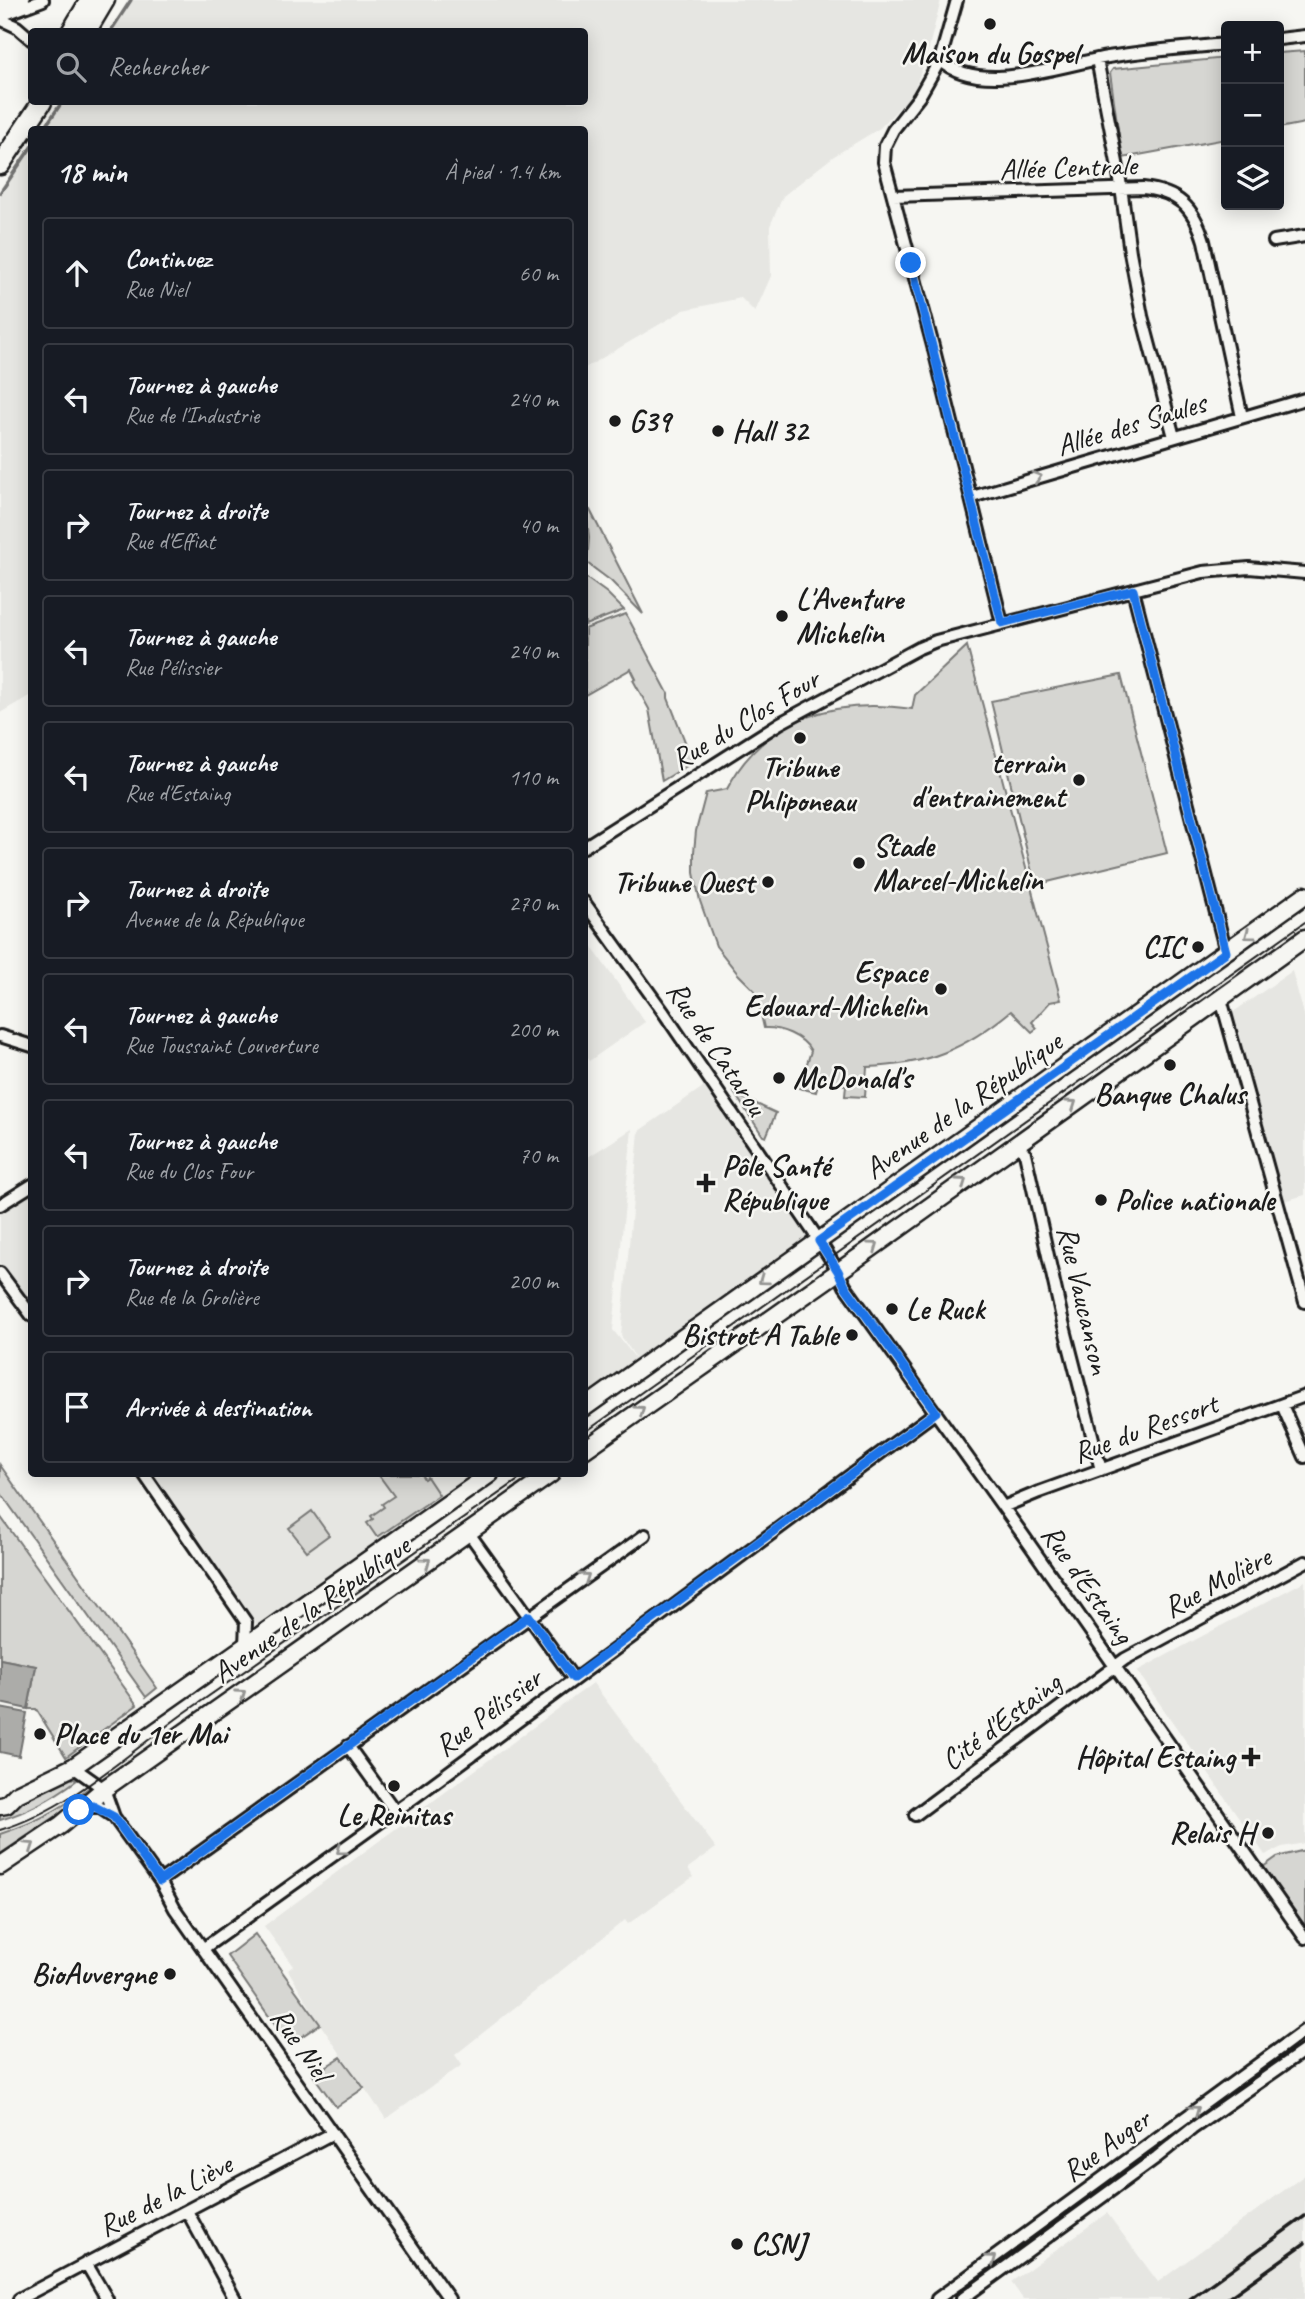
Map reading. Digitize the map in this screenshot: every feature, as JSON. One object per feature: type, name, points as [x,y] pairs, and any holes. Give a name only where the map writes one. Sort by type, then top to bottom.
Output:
[{"type":"main road","points":[[0,7],[20,0]]},
{"type":"main road","points":[[73,28],[90,0]]},
{"type":"main road","points":[[88,28],[106,0]]},
{"type":"main road","points":[[0,144],[28,103]]},
{"type":"main road","points":[[0,165],[40,105]]},
{"type":"main road","name":"Avenue de la République","points":[[588,1405],[1305,895]]},
{"type":"main road","name":"Avenue de la République","points":[[588,1447],[834,1264],[1017,1144],[1305,938]]},
{"type":"main road","name":"Avenue de la République","points":[[0,1796],[17,1794],[73,1767],[487,1477]]},
{"type":"main road","name":"Avenue de la République","points":[[0,1866],[61,1825],[104,1789],[547,1477]]},
{"type":"main road","name":"Avenue de la République","points":[[0,1806],[6,1805],[17,1794]]},
{"type":"street","points":[[0,18],[43,0]]},
{"type":"street","points":[[957,0],[940,60],[919,97],[884,146],[884,162],[1002,623]]},
{"type":"street","points":[[0,18],[28,37]]},
{"type":"street","points":[[1284,38],[1305,36]]},
{"type":"street","points":[[940,60],[951,69],[984,76],[1032,75],[1097,59],[1221,44]]},
{"type":"street","points":[[1097,59],[1142,316],[1174,437]]},
{"type":"street","name":"Allée Centrale","points":[[893,196],[1143,188],[1160,190],[1177,198],[1189,209],[1199,225],[1242,417]]},
{"type":"street","points":[[1274,241],[1305,236]]},
{"type":"street","name":"Allée des Saules","points":[[971,497],[1305,399]]},
{"type":"street","name":"Rue du Clos Four","points":[[588,844],[780,723],[936,641],[1203,572],[1249,568],[1305,573]]},
{"type":"street","points":[[1133,590],[1226,952]]},
{"type":"street","name":"Rue de Catarou","points":[[588,908],[664,1013],[834,1264]]},
{"type":"street","points":[[1221,999],[1305,1302]]},
{"type":"street","points":[[0,1035],[28,1045]]},
{"type":"street","name":"Rue Vaucanson","points":[[1017,1144],[1025,1153],[1062,1318],[1101,1470]]},
{"type":"street","points":[[0,1205],[28,1188]]},
{"type":"street","name":"Rue d'Estaing","points":[[834,1264],[845,1286],[1305,1938]]},
{"type":"street","points":[[0,1273],[28,1311]]},
{"type":"street","name":"Rue du Ressort","points":[[1003,1507],[1305,1396]]},
{"type":"street","points":[[1282,1405],[1305,1457]]},
{"type":"street","name":"Rue Pélissier","points":[[204,1948],[395,1811],[936,1412]]},
{"type":"street","points":[[146,1477],[246,1622],[245,1645]]},
{"type":"street","points":[[468,1532],[573,1678]]},
{"type":"street","points":[[160,1881],[645,1535]]},
{"type":"street","name":"Rue Molière","points":[[1115,1667],[1305,1562]]},
{"type":"street","points":[[246,1622],[272,1627]]},
{"type":"street","name":"Cité d'Estaing","points":[[915,1815],[1115,1667]]},
{"type":"street","points":[[348,1746],[395,1811]]},
{"type":"street","points":[[73,1767],[104,1789]]},
{"type":"street","name":"Rue Niel","points":[[104,1789],[114,1817],[160,1881],[176,1909],[449,2299]]},
{"type":"street","points":[[83,1807],[99,1807],[114,1817]]},
{"type":"street","name":"Rue Auger","points":[[937,2299],[1305,2030]]},
{"type":"street","points":[[962,2299],[1305,2049]]},
{"type":"street","name":"Rue de la Liève","points":[[19,2299],[333,2133]]},
{"type":"street","points":[[187,2211],[235,2299]]},
{"type":"street","points":[[86,2263],[107,2299]]},
{"type":"shaded area","points":[[131,0],[941,0],[927,55],[913,93],[880,128],[834,156],[783,196],[770,226],[771,276],[755,312],[741,298],[684,310],[588,366],[588,126],[44,126],[59,105],[588,105],[588,28],[112,28]]},
{"type":"shaded area","points":[[1305,51],[1305,123],[1284,127],[1284,84],[1284,53]]},
{"type":"shaded area","points":[[1221,58],[1221,140],[1122,158],[1110,73],[1113,69]]},
{"type":"shaded area","points":[[28,148],[28,697],[0,713],[0,189]]},
{"type":"shaded area","points":[[588,510],[643,614],[611,581],[588,564]]},
{"type":"shaded area","points":[[588,579],[607,593],[624,610],[588,624]]},
{"type":"shaded area","points":[[626,614],[668,693],[693,762],[662,781],[649,709],[633,680],[636,679],[631,669],[588,693],[588,628]]},
{"type":"shaded area","name":"Stade Marcel-Michelin","points":[[967,646],[1061,1000],[1050,1002],[1032,1022],[1037,1028],[1032,1032],[1011,1011],[978,1036],[944,1052],[908,1063],[867,1067],[865,1097],[845,1096],[846,1085],[819,1081],[816,1092],[799,1088],[811,1051],[803,1041],[790,1034],[764,1028],[756,992],[716,946],[700,901],[694,873],[694,852],[696,831],[706,793],[727,789],[743,764],[761,744],[782,729],[805,718],[830,710],[856,707],[912,709],[915,695]]},
{"type":"shaded area","points":[[1121,675],[1167,853],[1035,885],[991,701]]},
{"type":"shaded area","points":[[588,942],[645,1022],[588,1060]]},
{"type":"shaded area","points":[[1292,971],[1305,1018],[1305,1195],[1284,1201],[1232,1013]]},
{"type":"shaded area","name":"Pôle Santé République","points":[[709,1083],[814,1235],[588,1406],[588,1157],[632,1129],[613,1330],[640,1364],[621,1336],[639,1131]]},
{"type":"shaded area","points":[[735,1094],[776,1113],[766,1137],[763,1136]]},
{"type":"shaded area","points":[[28,1187],[28,1312],[0,1273],[0,1205]]},
{"type":"shaded area","points":[[0,1465],[157,1688],[146,1697],[0,1492]]},
{"type":"shaded area","points":[[147,1477],[486,1477],[262,1633]]},
{"type":"shaded area","points":[[380,1477],[427,1477],[439,1495],[376,1536],[367,1523],[373,1519],[371,1516],[384,1507],[382,1504],[394,1496]]},
{"type":"shaded area","points":[[312,1511],[329,1535],[307,1551],[289,1528]]},
{"type":"shaded area","points":[[0,1516],[137,1705],[66,1757],[36,1709],[28,1709],[36,1666],[0,1659]]},
{"type":"shaded area","name":"Hôpital Estaing","points":[[1305,1581],[1305,1843],[1282,1847],[1265,1855],[1137,1671]]},
{"type":"shaded area","points":[[0,1659],[36,1666],[28,1709],[0,1703]]},
{"type":"shaded area","points":[[593,1683],[716,1848],[688,1868],[693,1877],[628,1924],[625,1920],[455,2055],[462,2065],[386,2119],[320,2024],[288,1970],[293,1966],[264,1926],[402,1824],[405,1828],[419,1818],[417,1813]]},
{"type":"shaded area","points":[[0,1708],[27,1713],[19,1756],[0,1752]]},
{"type":"shaded area","points":[[63,1778],[77,1780],[21,1813],[0,1820],[0,1809],[13,1805]]},
{"type":"shaded area","points":[[90,1787],[95,1790],[0,1854],[0,1834],[47,1815]]},
{"type":"shaded area","points":[[1305,1850],[1305,1926],[1263,1867],[1277,1857]]},
{"type":"shaded area","points":[[255,1934],[320,2024],[289,2045],[227,1956]]},
{"type":"shaded area","points":[[341,2057],[364,2088],[336,2107],[313,2075]]},
{"type":"shaded area","points":[[1305,2175],[1305,2299],[1023,2299],[1011,2282],[1107,2213],[1158,2282]]},
{"type":"waterway","points":[[113,28],[131,0]]},
{"type":"waterway","points":[[46,126],[60,105]]},
{"type":"waterway","points":[[0,193],[28,152]]},
{"type":"tram line","points":[[588,1430],[1305,922]]},
{"type":"tram line","points":[[0,1830],[49,1809],[96,1780],[183,1714],[523,1477]]},
{"type":"railway","points":[[1190,2299],[1305,2216]]},
{"type":"railway","points":[[1227,2299],[1305,2243]]},
{"type":"place","name":"Maison du Gospel","points":[[990,24]]},
{"type":"place","name":"G39","points":[[615,421]]},
{"type":"place","name":"Hall 32","points":[[718,431]]},
{"type":"place","name":"L'Aventure Michelin","points":[[782,616]]},
{"type":"place","name":"Tribune Phliponeau","points":[[800,738]]},
{"type":"place","name":"terrain d'entrainement","points":[[1079,780]]},
{"type":"place","name":"Stade Marcel-Michelin","points":[[859,863]]},
{"type":"place","name":"Tribune Ouest","points":[[768,882]]},
{"type":"place","name":"CIC","points":[[1198,947]]},
{"type":"place","name":"Espace Edouard-Michelin","points":[[941,989]]},
{"type":"place","name":"Banque Chalus","points":[[1170,1065]]},
{"type":"place","name":"McDonald's","points":[[779,1078]]},
{"type":"place","name":"Pôle Santé République","points":[[706,1183]]},
{"type":"place","name":"Police nationale","points":[[1101,1200]]},
{"type":"place","name":"Le Ruck","points":[[892,1309]]},
{"type":"place","name":"Bistrot A Table","points":[[852,1335]]},
{"type":"place","name":"Place du 1er Mai","points":[[40,1734]]},
{"type":"place","name":"Hôpital Estaing","points":[[1251,1757]]},
{"type":"place","name":"Le Reinitas","points":[[394,1786]]},
{"type":"place","name":"Relais H","points":[[1268,1833]]},
{"type":"place","name":"BioAuvergne","points":[[170,1974]]},
{"type":"place","name":"CSNJ","points":[[737,2244]]},
{"type":"route","points":[[79,1810],[83,1807],[99,1807],[114,1817],[160,1881],[529,1616],[573,1678],[924,1421],[936,1412],[845,1286],[819,1241],[1226,952],[1133,590],[1002,623],[911,263]]}]
